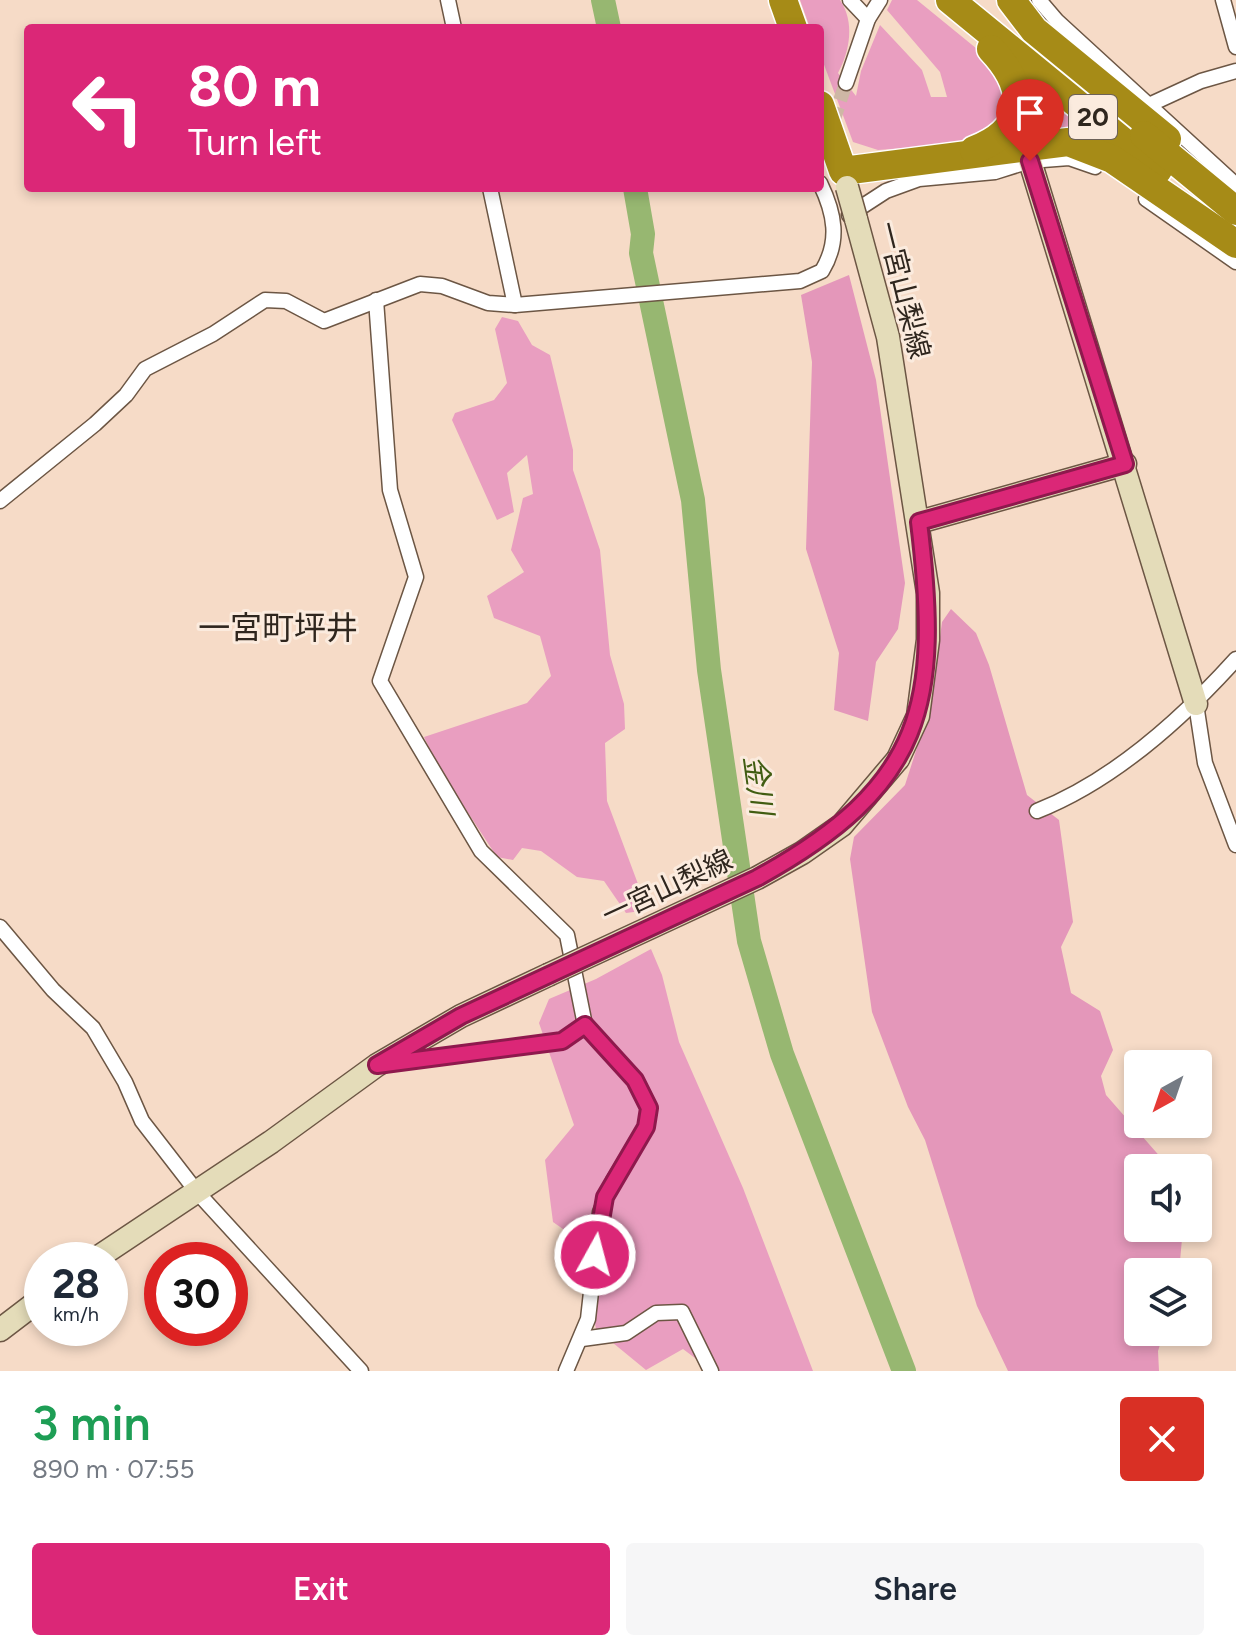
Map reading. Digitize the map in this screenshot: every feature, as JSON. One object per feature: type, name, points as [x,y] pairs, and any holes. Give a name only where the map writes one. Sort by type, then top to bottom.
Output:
[{"type":"highway","points":[[783,0],[792,24]]},
{"type":"highway","points":[[949,0],[1012,74],[1019,102],[1011,124],[1002,133],[984,146],[955,158]]},
{"type":"highway","name":"20","points":[[949,0],[1236,234]]},
{"type":"highway","name":"20","points":[[980,0],[1236,211]]},
{"type":"highway","points":[[1011,0],[1034,30],[1182,152],[1185,169]]},
{"type":"highway","points":[[824,123],[837,180],[955,158],[1068,142],[1088,148],[1134,173],[1236,244]]},
{"type":"main road","points":[[1030,161],[1196,704]]},
{"type":"main road","name":"一宮山梨線","points":[[121,1242],[377,1065],[461,1016],[757,878],[802,853],[842,825],[898,759],[918,716],[928,640],[928,593],[888,337],[845,221],[837,180]]},
{"type":"main road","points":[[919,522],[1125,464]]},
{"type":"main road","points":[[0,1330],[24,1312]]},
{"type":"street","points":[[448,0],[453,24]]},
{"type":"street","points":[[850,0],[868,19]]},
{"type":"street","points":[[846,83],[868,19],[880,0]]},
{"type":"street","points":[[1039,0],[1057,21],[1236,185]]},
{"type":"street","points":[[1223,0],[1236,47]]},
{"type":"street","points":[[1151,104],[1201,81],[1236,71]]},
{"type":"street","points":[[0,501],[95,424],[126,395],[145,369],[213,334],[265,300],[286,301],[324,321],[408,287],[431,284],[488,303],[522,304],[800,281],[822,271],[845,221],[903,184],[995,172],[1030,161],[1069,158],[1109,171],[1236,262]]},
{"type":"street","points":[[491,192],[522,304]]},
{"type":"street","points":[[376,300],[390,490],[416,577],[380,681],[481,851],[567,935],[585,1025],[635,1080],[649,1108],[646,1127],[613,1181],[600,1212],[590,1308],[582,1339],[566,1371]]},
{"type":"street","points":[[1037,811],[1074,796],[1196,704],[1236,659]]},
{"type":"street","points":[[1196,704],[1205,763],[1236,845]]},
{"type":"street","points":[[0,927],[53,990],[93,1028],[125,1082],[142,1121],[197,1192],[361,1371]]},
{"type":"street","points":[[377,1065],[562,1041],[585,1025]]},
{"type":"street","points":[[582,1339],[626,1333],[656,1313],[682,1312],[711,1371]]},
{"type":"shaded area","points":[[800,0],[840,0],[848,18],[849,36],[838,73],[856,96],[861,71],[880,25],[922,70],[931,97],[947,97],[940,72],[887,10],[892,0],[917,0],[993,62],[1003,76],[1007,114],[968,143],[878,150],[853,142],[824,65],[824,24],[809,24]]},
{"type":"shaded area","points":[[1016,71],[1113,145],[1010,144]]},
{"type":"shaded area","points":[[849,275],[876,380],[905,583],[898,629],[876,662],[868,721],[834,710],[839,653],[806,549],[812,362],[801,295]]},
{"type":"shaded area","points":[[502,317],[518,321],[532,345],[550,355],[573,450],[573,470],[600,550],[610,655],[624,704],[625,729],[605,743],[607,801],[641,892],[641,911],[626,913],[604,881],[577,877],[541,851],[522,848],[513,860],[497,857],[438,767],[424,737],[527,703],[551,676],[540,636],[494,618],[487,596],[524,572],[511,550],[523,498],[533,494],[527,455],[507,473],[514,512],[497,520],[452,420],[455,413],[494,400],[507,383],[495,329]]},
{"type":"shaded area","points":[[951,609],[976,633],[989,665],[1027,795],[1059,820],[1073,922],[1061,947],[1071,993],[1100,1011],[1113,1050],[1101,1076],[1106,1095],[1124,1116],[1124,1138],[1144,1138],[1158,1154],[1124,1154],[1124,1242],[1182,1242],[1180,1258],[1124,1258],[1124,1346],[1160,1346],[1159,1371],[1008,1371],[977,1306],[925,1140],[908,1107],[872,1012],[850,859],[854,837],[905,785],[931,704],[942,622]]},
{"type":"shaded area","points":[[651,949],[662,975],[679,1042],[743,1188],[813,1371],[705,1371],[703,1364],[683,1349],[646,1370],[596,1329],[580,1241],[553,1222],[545,1160],[574,1125],[539,1023],[549,999],[596,979]]},
{"type":"waterway","name":"金川","points":[[603,0],[608,24]]},
{"type":"waterway","name":"金川","points":[[636,192],[643,234],[641,253],[693,500],[709,670],[749,941],[782,1054],[904,1371]]},
{"type":"tunnel","points":[[824,148],[846,83]]},
{"type":"district","name":"一宮町坪井","points":[[278,628]]},
{"type":"route","points":[[595,1255],[597,1229],[605,1197],[646,1127],[649,1108],[635,1080],[585,1025],[562,1041],[399,1065],[377,1065],[461,1016],[757,878],[802,853],[842,825],[874,791],[898,759],[918,716],[928,640],[928,593],[919,522],[1125,464],[1030,161]]}]
